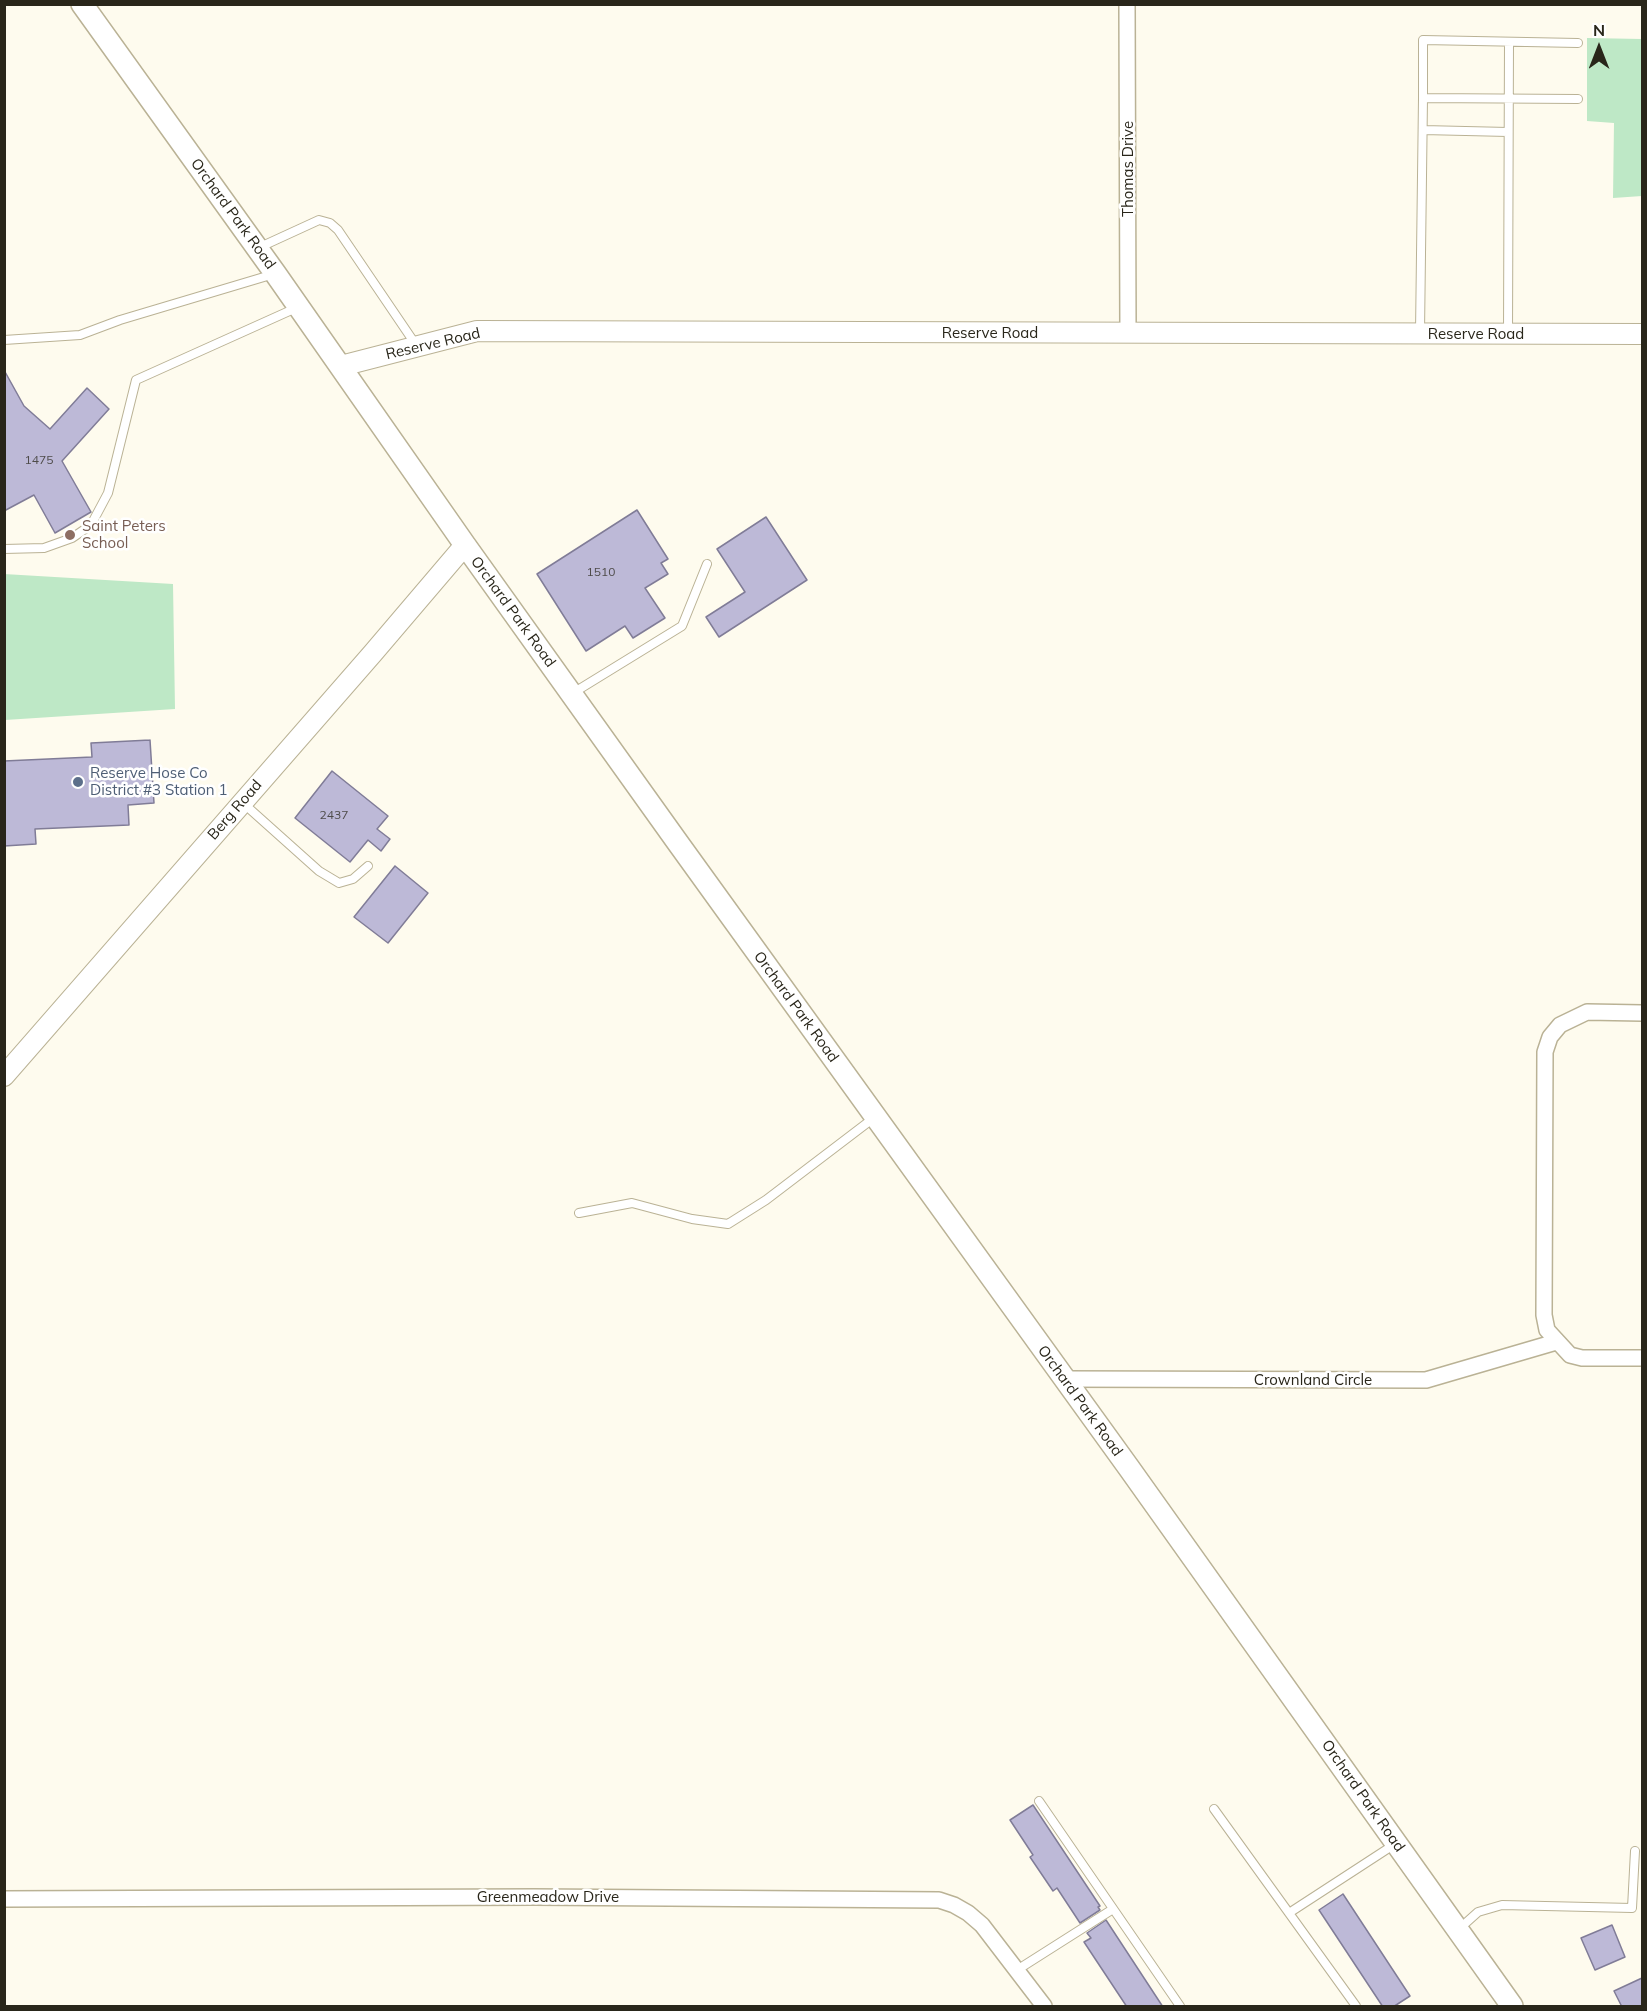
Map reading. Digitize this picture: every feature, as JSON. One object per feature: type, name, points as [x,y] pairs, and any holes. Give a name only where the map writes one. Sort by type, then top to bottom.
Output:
[{"type":"main road","name":"Orchard Park Road","points":[[89,7],[465,545],[1065,1379],[1512,2007]]},
{"type":"street","name":"Thomas Drive","points":[[1127,4],[1128,334]]},
{"type":"street","name":"Reserve Road","points":[[341,366],[477,331],[1642,334]]},
{"type":"street","name":"Berg Road","points":[[4,1076],[465,545]]},
{"type":"street","points":[[1642,1013],[1587,1012],[1560,1025],[1550,1037],[1545,1052],[1544,1315],[1547,1330],[1570,1355],[1582,1358],[1642,1358]]},
{"type":"street","name":"Crownland Circle","points":[[1065,1379],[1426,1380],[1556,1342]]},
{"type":"street","name":"Greenmeadow Drive","points":[[4,1899],[498,1897],[939,1900],[968,1913],[982,1925],[1044,2007]]},
{"type":"lane","points":[[1420,334],[1422,40],[1578,43]]},
{"type":"lane","points":[[1508,334],[1509,42]]},
{"type":"lane","points":[[1423,98],[1578,99]]},
{"type":"lane","points":[[1423,130],[1508,132]]},
{"type":"lane","points":[[258,249],[319,220],[330,223],[338,230],[417,346]]},
{"type":"lane","points":[[4,340],[80,335],[120,320],[276,273]]},
{"type":"lane","points":[[4,549],[44,548],[72,538],[91,525],[108,493],[136,380],[299,307]]},
{"type":"lane","points":[[572,694],[682,626],[707,564]]},
{"type":"lane","points":[[242,802],[319,872],[339,883],[352,879],[368,866]]},
{"type":"lane","points":[[579,1213],[632,1203],[692,1219],[729,1224],[766,1200],[876,1117]]},
{"type":"lane","points":[[1039,1801],[1180,2007]]},
{"type":"lane","points":[[1214,1809],[1356,2007]]},
{"type":"lane","points":[[1289,1913],[1396,1843]]},
{"type":"lane","points":[[1458,1930],[1478,1912],[1502,1905],[1632,1908],[1635,1851]]},
{"type":"lane","points":[[1017,1970],[1113,1909]]},
{"type":"green space","points":[[1587,38],[1642,39],[1642,196],[1613,198],[1614,123],[1587,121]]},
{"type":"green space","points":[[4,574],[173,584],[175,709],[5,720]]},
{"type":"building","points":[[4,370],[24,406],[50,429],[87,388],[109,409],[62,461],[91,512],[55,533],[34,495],[4,511]]},
{"type":"building","points":[[637,510],[668,559],[661,563],[668,574],[645,588],[665,618],[633,638],[625,626],[586,651],[537,574]]},
{"type":"building","points":[[766,517],[807,580],[719,637],[706,617],[745,592],[717,549]]},
{"type":"building","name":"Reserve Hose Co District #3 Station 1","points":[[150,740],[154,803],[128,805],[129,825],[35,829],[36,844],[4,846],[4,761],[92,757],[91,743]]},
{"type":"building","points":[[332,771],[388,816],[377,829],[390,839],[381,851],[368,840],[350,862],[295,818]]},
{"type":"building","points":[[395,866],[428,893],[388,943],[354,917]]},
{"type":"building","points":[[1033,1805],[1100,1906],[1098,1907],[1100,1910],[1080,1923],[1057,1888],[1053,1891],[1030,1857],[1033,1855],[1010,1820]]},
{"type":"building","points":[[1343,1894],[1410,1996],[1393,2007],[1383,2007],[1319,1910]]},
{"type":"building","points":[[1106,1920],[1163,2007],[1127,2007],[1084,1942],[1091,1938],[1087,1933]]},
{"type":"building","points":[[1612,1925],[1625,1957],[1595,1970],[1581,1938]]},
{"type":"building","points":[[1642,1978],[1642,2007],[1622,2007],[1614,1991]]},
{"type":"place","name":"Saint Peters School","points":[[70,535]]},
{"type":"place","name":"Reserve Hose Co District #3 Station 1","points":[[78,782]]}]
